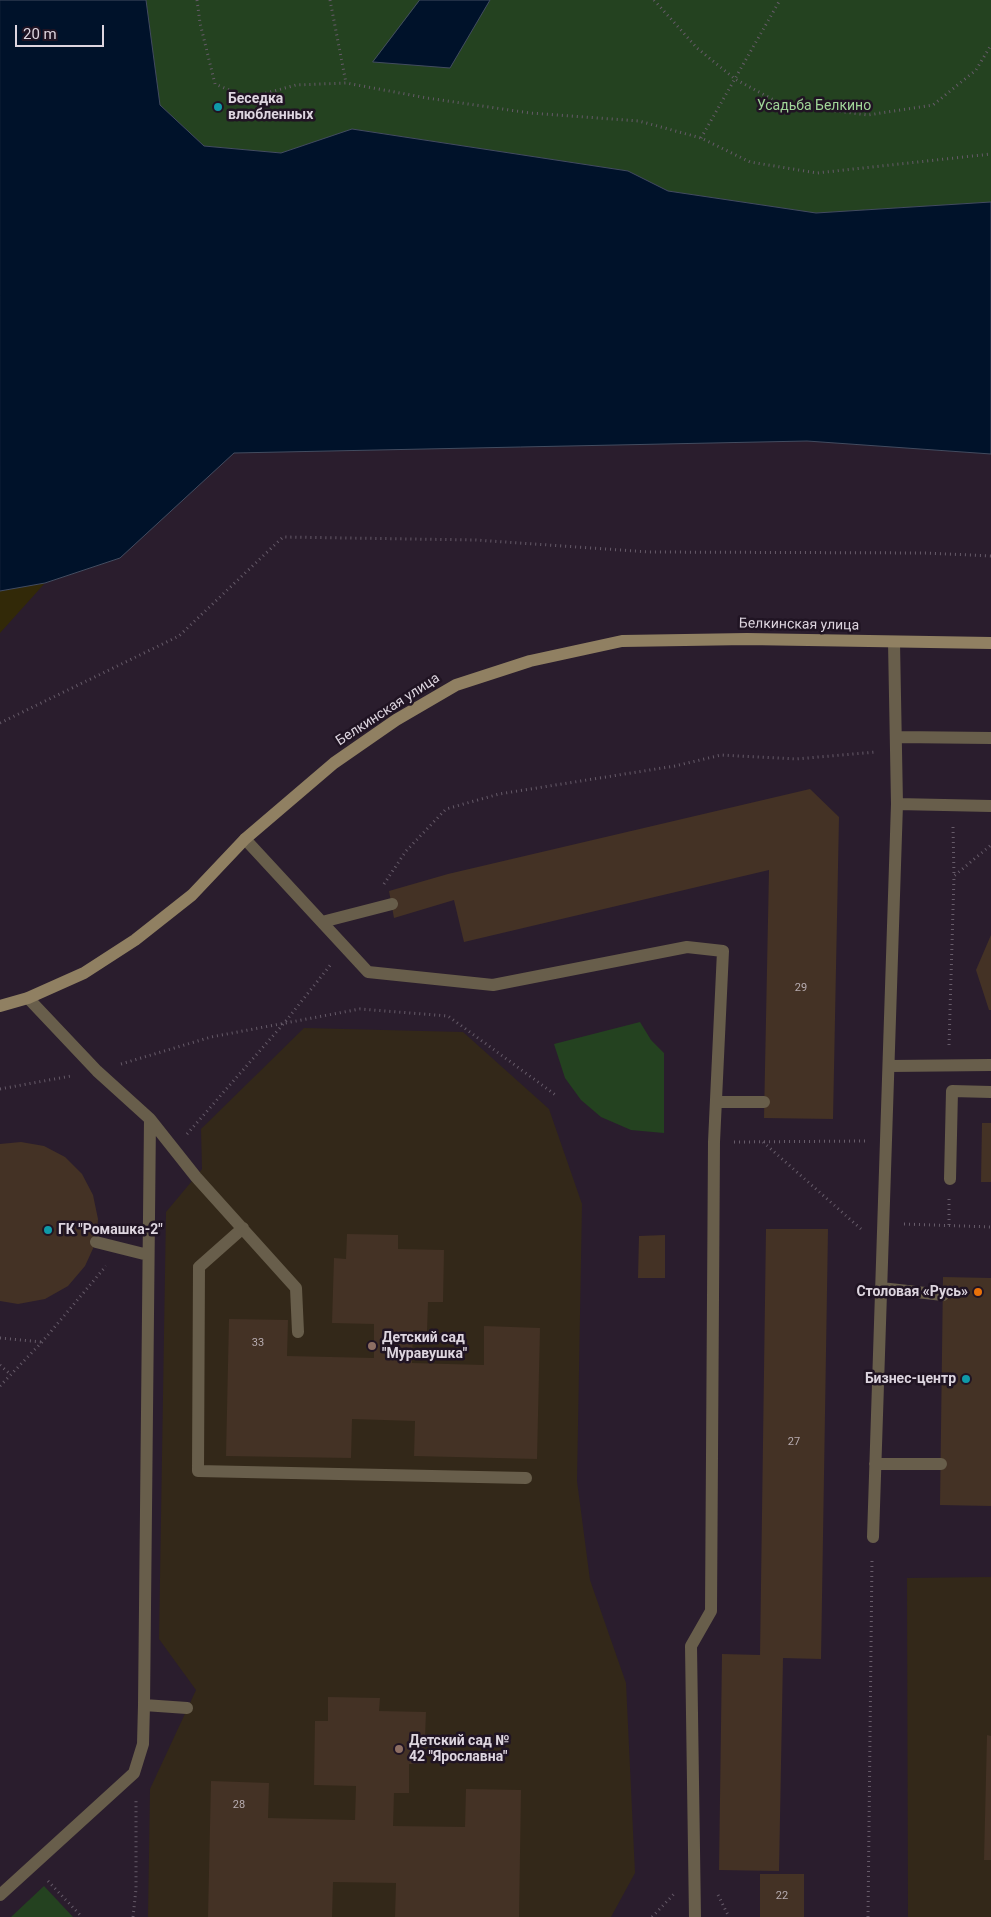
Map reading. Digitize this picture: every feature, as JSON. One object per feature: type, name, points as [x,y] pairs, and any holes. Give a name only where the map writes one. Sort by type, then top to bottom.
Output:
[{"type":"street","name":"Белкинская улица","points":[[0,1006],[28,998],[84,973],[135,940],[192,895],[246,838],[334,763],[396,720],[456,685],[530,661],[622,641],[747,639],[991,643]]},
{"type":"lane","points":[[872,1537],[890,1066],[897,804],[894,642]]},
{"type":"lane","points":[[897,743],[991,738]]},
{"type":"lane","points":[[897,804],[991,806]]},
{"type":"lane","points":[[246,838],[368,972],[493,985],[687,947],[723,951],[714,1142],[711,1611],[691,1646],[695,1917]]},
{"type":"lane","points":[[322,922],[392,904]]},
{"type":"lane","points":[[28,998],[97,1071],[150,1119],[196,1177],[296,1288],[298,1332]]},
{"type":"lane","points":[[890,1066],[991,1065]]},
{"type":"lane","points":[[950,1179],[952,1091],[991,1092]]},
{"type":"lane","points":[[716,1102],[764,1102]]},
{"type":"lane","points":[[0,1895],[134,1773],[143,1744],[150,1119]]},
{"type":"lane","points":[[243,1228],[199,1267],[198,1470],[526,1478]]},
{"type":"lane","points":[[96,1242],[148,1255]]},
{"type":"lane","points":[[881,1288],[943,1295]]},
{"type":"lane","points":[[875,1464],[941,1464]]},
{"type":"lane","points":[[144,1705],[187,1708]]},
{"type":"path","points":[[197,0],[200,23],[215,84],[248,98],[296,85],[346,83],[530,114],[639,121],[701,138],[750,162],[817,173],[991,154]]},
{"type":"path","points":[[330,0],[346,83]]},
{"type":"path","points":[[654,0],[698,48],[735,79],[781,104],[868,116],[933,105],[976,70],[991,45]]},
{"type":"path","points":[[701,138],[780,0]]},
{"type":"path","points":[[0,723],[179,636],[283,536],[476,540],[648,552],[926,553],[991,556]]},
{"type":"path","points":[[367,910],[406,852],[446,809],[499,794],[675,766],[721,756],[796,759],[897,743]]},
{"type":"path","points":[[948,1066],[954,876],[953,805]]},
{"type":"path","points":[[954,876],[991,845]]},
{"type":"path","points":[[174,1149],[285,1022],[345,947]]},
{"type":"path","points":[[0,1089],[97,1071],[211,1037],[360,1008],[448,1016],[557,1096]]},
{"type":"path","points":[[714,1142],[886,1141]]},
{"type":"path","points":[[762,1142],[868,1236],[883,1230],[991,1227]]},
{"type":"path","points":[[0,1386],[42,1342],[120,1248]]},
{"type":"path","points":[[0,1338],[42,1342]]},
{"type":"path","points":[[0,1365],[10,1374]]},
{"type":"path","points":[[868,1917],[872,1537]]},
{"type":"path","points":[[134,1773],[137,1826],[134,1917]]},
{"type":"path","points":[[33,1865],[82,1917]]},
{"type":"shaded area","points":[[304,1028],[463,1032],[549,1109],[582,1204],[577,1481],[590,1580],[626,1683],[635,1873],[611,1917],[148,1917],[150,1789],[196,1690],[159,1639],[166,1212],[202,1169],[201,1129]]},
{"type":"shaded area","points":[[991,1577],[991,1917],[908,1917],[907,1578]]},
{"type":"green space","name":"Усадьба Белкино","points":[[146,0],[991,0],[991,202],[816,213],[668,191],[628,171],[353,129],[281,153],[204,146],[160,105]]},
{"type":"green space","points":[[640,1022],[651,1040],[664,1053],[664,1133],[631,1130],[601,1117],[581,1100],[565,1078],[554,1044]]},
{"type":"green space","points":[[44,1886],[73,1917],[11,1917]]},
{"type":"sand","points":[[45,583],[0,633],[0,591]]},
{"type":"water","points":[[0,0],[146,0],[160,105],[204,146],[281,153],[352,129],[628,171],[668,191],[816,213],[991,202],[991,454],[807,441],[234,453],[120,558],[45,583],[0,591]]},
{"type":"water","points":[[420,0],[490,0],[450,68],[373,62]]},
{"type":"building","points":[[810,789],[839,817],[833,1119],[764,1118],[769,870],[464,942],[454,900],[394,918],[389,891],[448,874]]},
{"type":"building","points":[[991,935],[991,1010],[989,1010],[976,970]]},
{"type":"building","points":[[982,1123],[991,1123],[991,1182],[981,1182]]},
{"type":"building","name":"ГК \"Ромашка-2\"","points":[[21,1142],[44,1146],[65,1157],[82,1174],[93,1195],[98,1219],[96,1242],[85,1266],[68,1286],[45,1299],[18,1304],[0,1301],[0,1144]]},
{"type":"building","points":[[766,1229],[828,1229],[821,1659],[783,1658],[779,1871],[719,1870],[722,1654],[760,1655]]},
{"type":"building","points":[[347,1234],[398,1235],[398,1249],[444,1250],[443,1302],[428,1302],[427,1331],[413,1330],[412,1363],[484,1365],[484,1326],[540,1328],[537,1459],[414,1456],[415,1421],[352,1419],[351,1458],[226,1456],[229,1319],[288,1320],[287,1356],[374,1358],[374,1324],[332,1323],[334,1258],[346,1259]]},
{"type":"building","points":[[665,1235],[665,1278],[638,1278],[639,1236]]},
{"type":"building","name":"Бизнес-центр","points":[[943,1277],[991,1278],[991,1506],[940,1505]]},
{"type":"building","points":[[328,1697],[380,1698],[379,1711],[426,1712],[424,1764],[409,1764],[409,1793],[394,1793],[393,1826],[465,1827],[466,1789],[521,1790],[519,1917],[395,1917],[396,1883],[333,1882],[332,1917],[208,1917],[211,1781],[269,1783],[268,1818],[355,1820],[356,1786],[314,1785],[315,1721],[328,1721]]},
{"type":"building","points":[[987,1735],[991,1736],[991,1860],[984,1860]]},
{"type":"building","points":[[760,1874],[804,1874],[804,1917],[760,1917]]},
{"type":"place","name":"Беседка влюбленных","points":[[218,107]]},
{"type":"place","name":"ГК \"Ромашка-2\"","points":[[48,1230]]},
{"type":"place","name":"Столовая «Русь»","points":[[978,1292]]},
{"type":"place","name":"Детский сад \"Муравушка\"","points":[[372,1346]]},
{"type":"place","name":"Бизнес-центр","points":[[966,1379]]},
{"type":"place","name":"Детский сад № 42 \"Ярославна\"","points":[[399,1749]]}]
